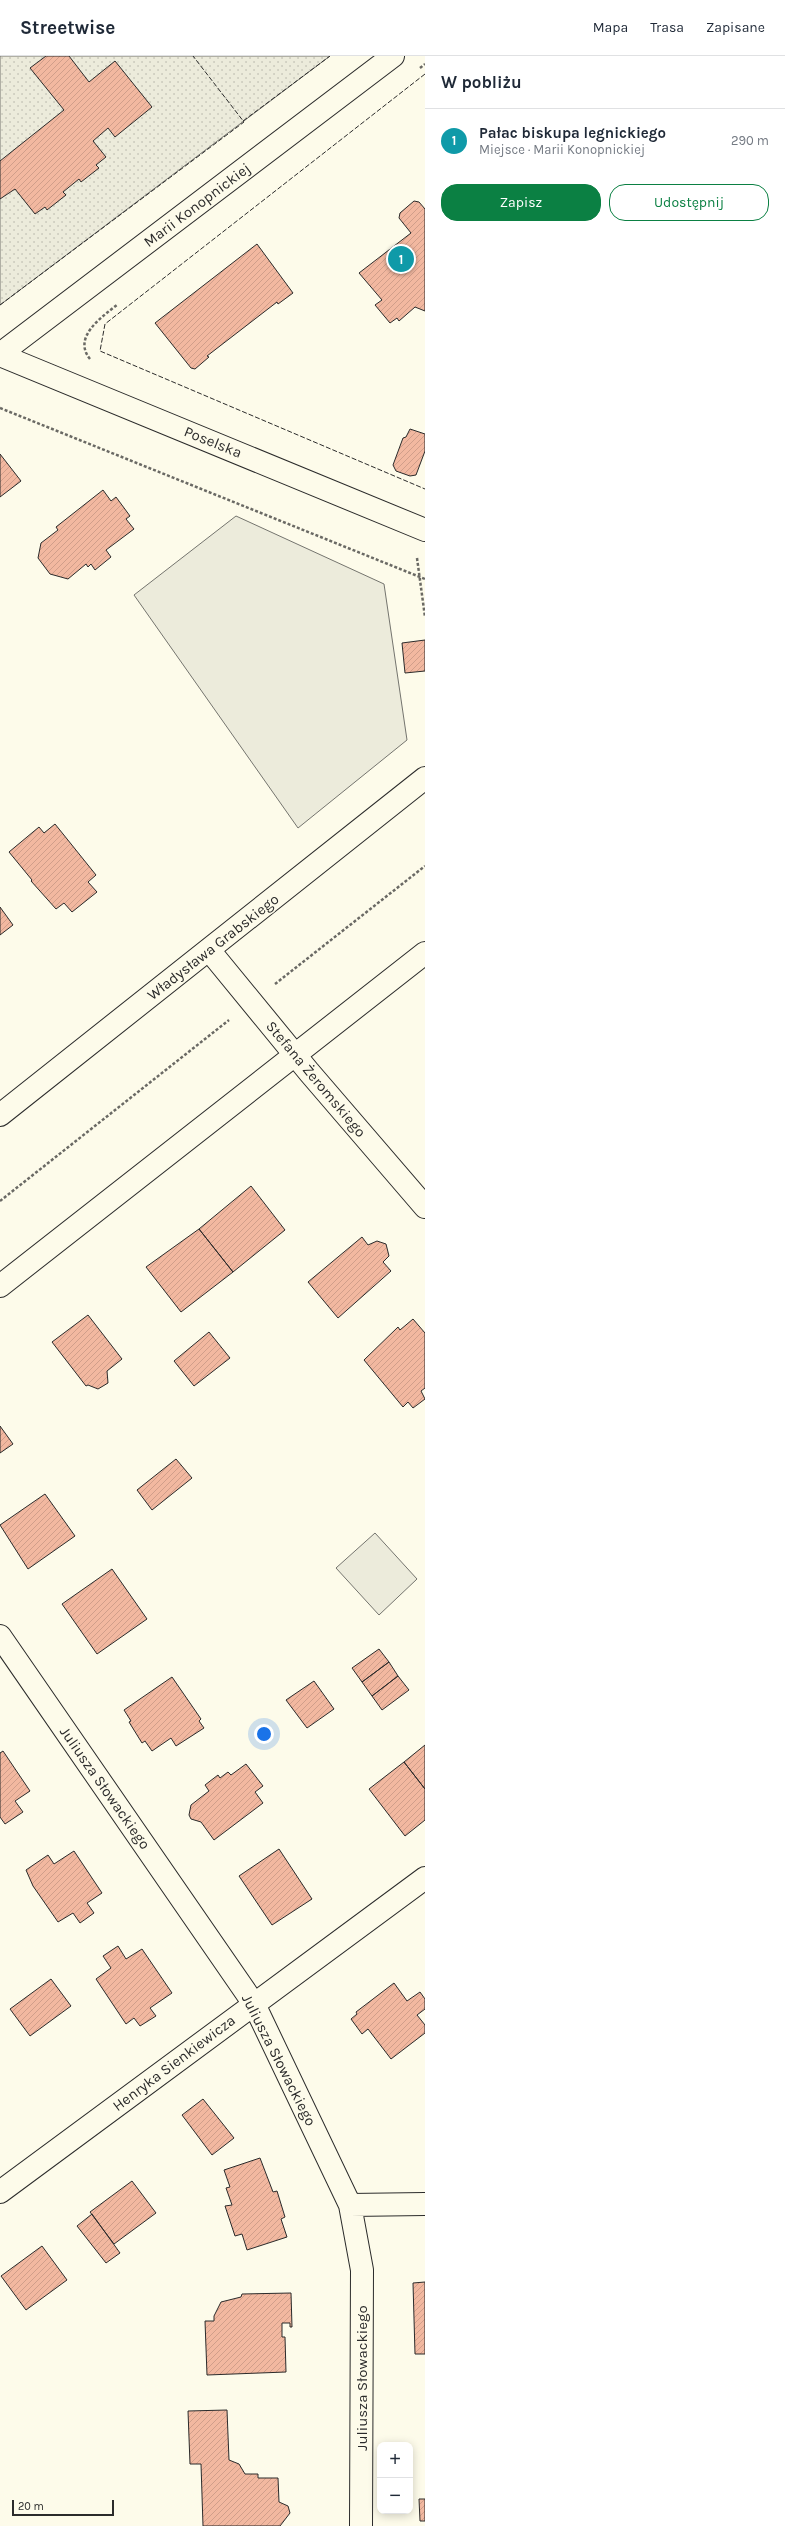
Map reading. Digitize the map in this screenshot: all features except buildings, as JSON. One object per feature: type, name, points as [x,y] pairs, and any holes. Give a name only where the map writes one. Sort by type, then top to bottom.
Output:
[{"type":"street","name":"Marii Konopnickiej","points":[[0,355],[393,56]]},
{"type":"street","name":"Poselska","points":[[0,355],[418,527]]},
{"type":"street","name":"Władysława Grabskiego","points":[[0,1115],[425,778]]},
{"type":"street","name":"Stefana Żeromskiego","points":[[209,950],[425,1207]]},
{"type":"street","points":[[0,1286],[425,953]]},
{"type":"street","name":"Juliusza Słowackiego","points":[[0,1636],[254,2004],[350,2205],[362,2270],[361,2526]]},
{"type":"street","name":"Henryka Sienkiewicza","points":[[0,2192],[425,1878]]},
{"type":"street","points":[[350,2205],[425,2204]]},
{"type":"path","points":[[419,69],[425,64]]},
{"type":"path","points":[[91,361],[84,348],[87,334],[93,325],[120,303]]},
{"type":"path","points":[[0,408],[425,579]]},
{"type":"path","points":[[418,527],[420,577],[425,617]]},
{"type":"path","points":[[0,1201],[425,866]]},
{"type":"shaded area","points":[[0,56],[330,56],[0,305]]},
{"type":"shaded area","points":[[236,516],[384,584],[407,740],[298,828],[134,595]]},
{"type":"shaded area","points":[[375,1533],[417,1579],[379,1615],[336,1568]]},
{"type":"fence","points":[[0,305],[244,122],[193,56]]},
{"type":"fence","points":[[243,121],[330,56]]},
{"type":"fence","points":[[425,74],[105,324],[100,351],[425,489]]},
{"type":"place","name":"Pałac biskupa legnickiego","points":[[401,259]]}]
